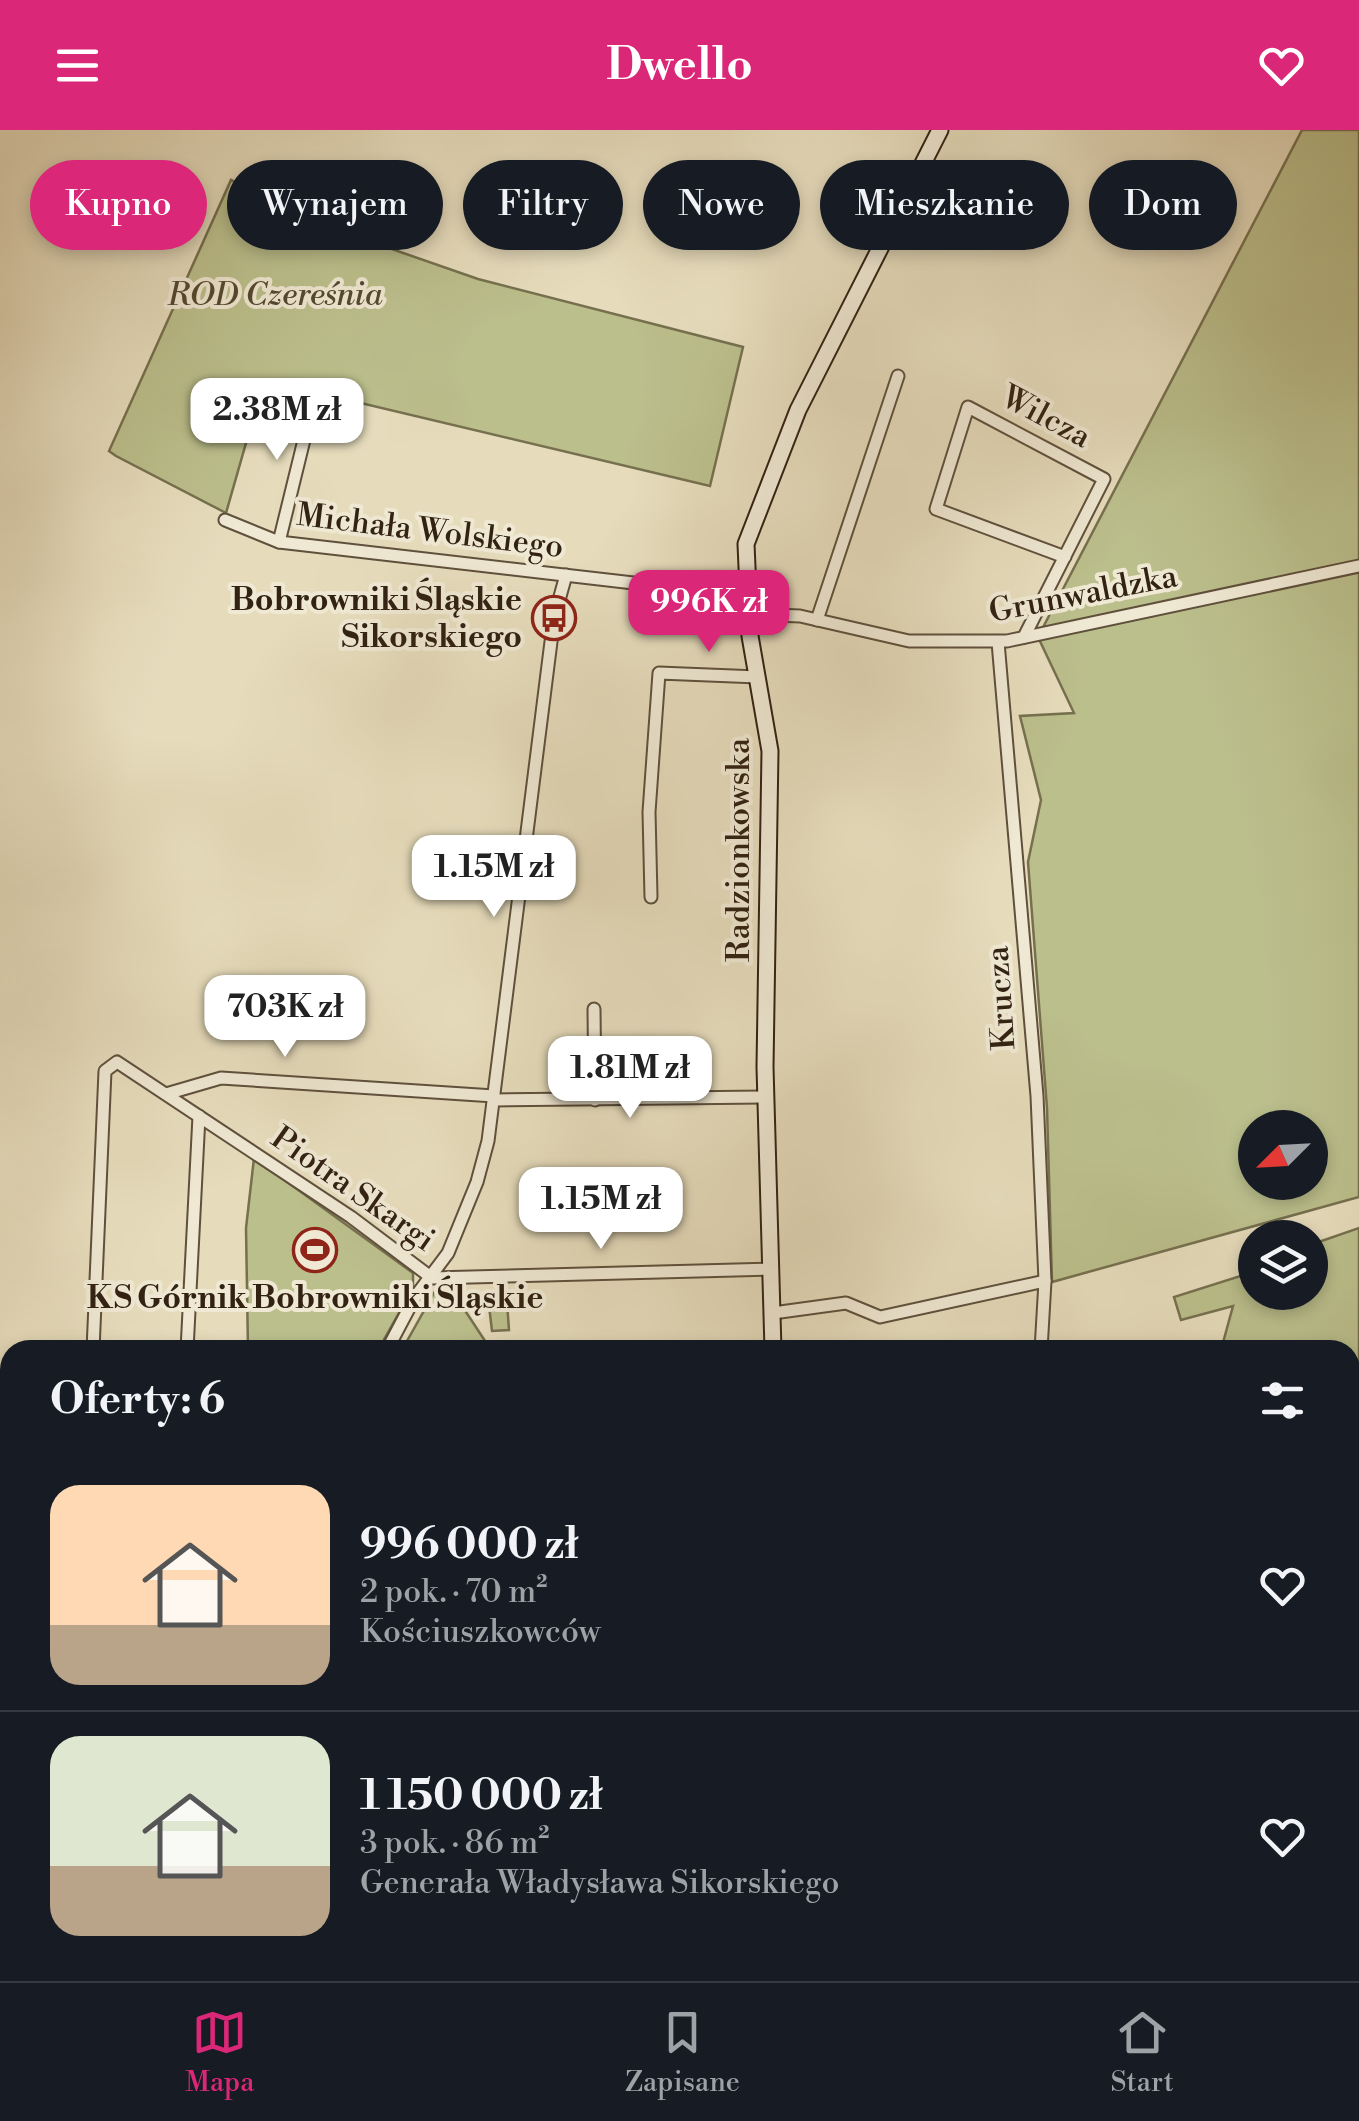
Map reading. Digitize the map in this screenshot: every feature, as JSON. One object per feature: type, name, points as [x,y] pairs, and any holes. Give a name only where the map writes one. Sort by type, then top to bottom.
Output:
[{"type":"street","name":"Radzionkowska","points":[[773,1340],[765,1097],[770,751],[748,616],[748,534],[819,366],[940,130]]},
{"type":"street","points":[[817,620],[898,376]]},
{"type":"street","points":[[279,542],[316,395]]},
{"type":"street","name":"Wilcza","points":[[968,407],[1104,480],[1066,557],[936,509],[968,407]]},
{"type":"street","name":"Michała Wolskiego","points":[[226,520],[279,542],[662,588],[748,616]]},
{"type":"street","points":[[1024,637],[1066,557]]},
{"type":"street","name":"Grunwaldzka","points":[[748,616],[817,620],[909,641],[998,642],[1359,566]]},
{"type":"street","points":[[392,1340],[415,1298],[448,1253],[477,1182],[494,1098],[554,618],[566,575]]},
{"type":"street","name":"Krucza","points":[[998,642],[1036,1086],[1045,1281],[1041,1340]]},
{"type":"street","points":[[651,897],[649,812],[659,673],[758,677]]},
{"type":"street","points":[[594,1010],[595,1100]]},
{"type":"street","name":"Piotra Skargi","points":[[93,1340],[105,1071],[109,1064],[122,1063],[350,1217],[432,1278],[772,1269]]},
{"type":"street","points":[[594,1067],[664,1067]]},
{"type":"street","points":[[166,1094],[221,1078],[494,1098],[765,1097]]},
{"type":"street","points":[[188,1340],[199,1116]]},
{"type":"street","points":[[773,1314],[846,1303],[887,1316],[1045,1281]]},
{"type":"green space","points":[[1302,130],[1359,130],[1359,1197],[1276,1220],[1238,1220],[1238,1231],[1052,1282],[1047,1108],[1028,862],[1041,800],[1020,716],[1074,713],[1038,637]]},
{"type":"green space","name":"ROD Czereśnia","points":[[227,189],[227,250],[395,250],[478,279],[743,347],[710,486],[264,380],[226,513],[109,451],[199,250],[207,250],[207,233]]},
{"type":"green space","name":"KS Górnik Bobrowniki Śląskie","points":[[254,1158],[413,1273],[413,1288],[384,1340],[248,1340],[246,1228]]},
{"type":"green space","points":[[1359,1228],[1359,1340],[1224,1340],[1233,1306],[1181,1320],[1174,1297],[1238,1277],[1238,1310],[1328,1310],[1328,1239]]},
{"type":"green space","points":[[443,1277],[484,1340],[408,1340]]},
{"type":"green space","points":[[507,1302],[509,1330],[492,1331],[489,1306]]},
{"type":"place","name":"Bobrowniki Śląskie Sikorskiego","points":[[554,618]]},
{"type":"place","name":"KS Górnik Bobrowniki Śląskie","points":[[315,1250]]}]
